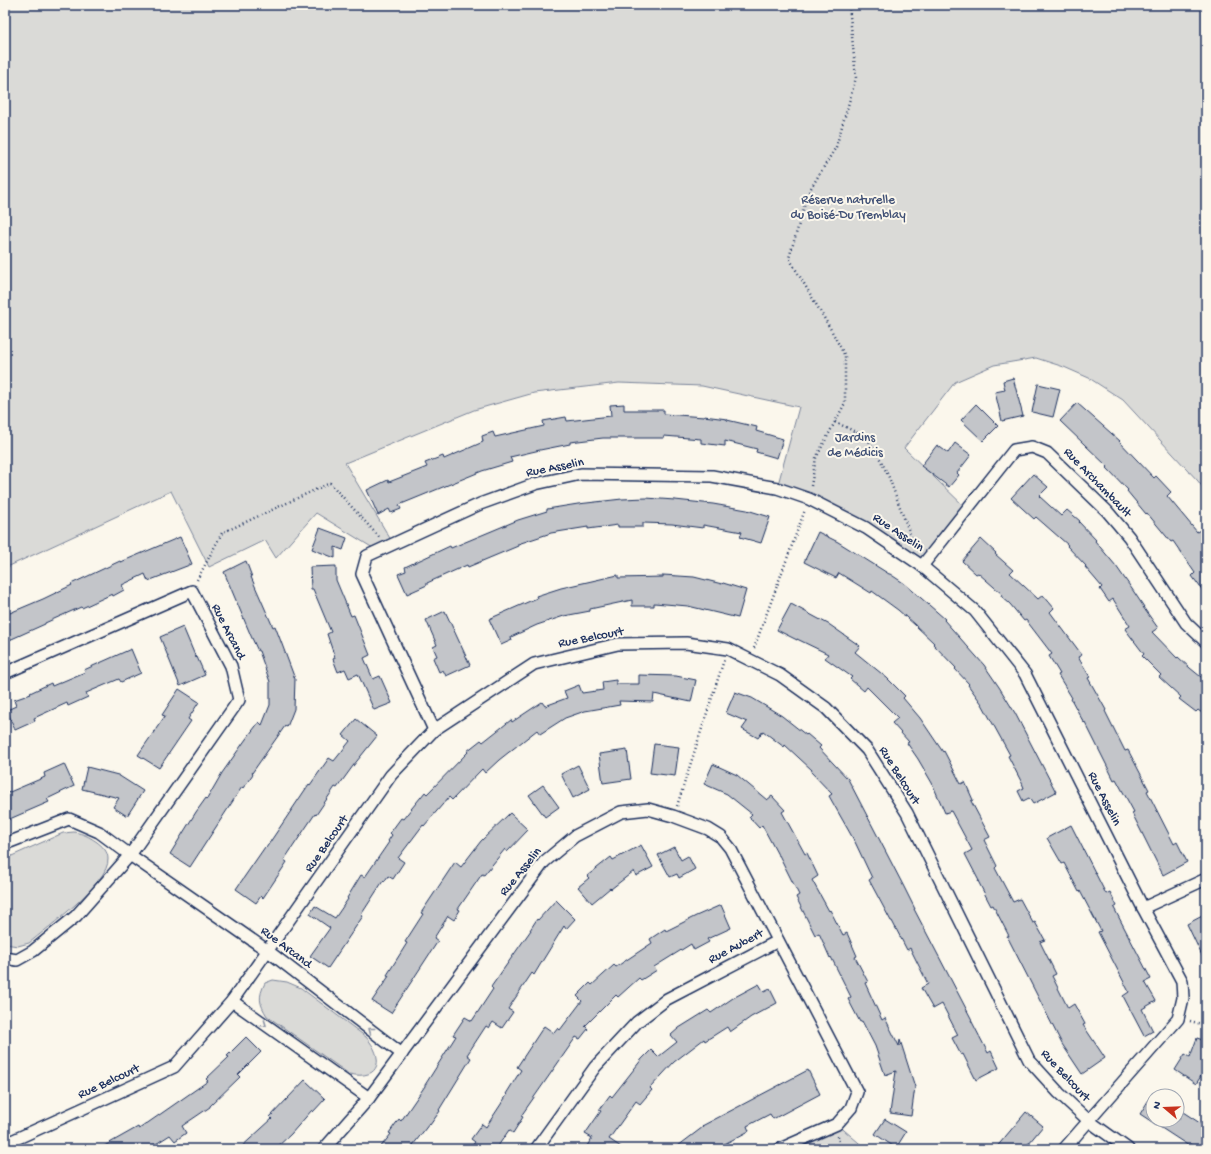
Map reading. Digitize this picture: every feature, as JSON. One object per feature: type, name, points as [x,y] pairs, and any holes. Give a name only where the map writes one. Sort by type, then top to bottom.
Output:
[{"type":"street","name":"Rue Archambault","points":[[922,566],[1014,450],[1032,447],[1047,453],[1107,511],[1129,537],[1186,623],[1206,642]]},
{"type":"street","name":"Rue Asselin","points":[[434,730],[362,574],[367,556],[480,504],[535,484],[581,474],[712,476],[777,488],[809,499],[866,528],[922,566],[975,611],[1025,674],[1143,908],[1182,981],[1182,998],[1178,1019]]},
{"type":"street","points":[[5,673],[192,591]]},
{"type":"street","name":"Rue Arcand","points":[[5,958],[17,960],[33,951],[76,916],[130,855],[239,700],[231,666],[192,591]]},
{"type":"street","name":"Rue Belcourt","points":[[5,1144],[174,1067],[232,1001],[391,775],[434,730],[534,664],[618,644],[686,643],[728,649],[780,675],[826,708],[867,750],[907,813],[1029,1060],[1059,1093],[1089,1121],[1128,1149]]},
{"type":"street","name":"Rue Asselin","points":[[324,1149],[369,1098],[544,862],[575,836],[621,812],[648,809],[673,816],[708,829],[720,837],[730,848],[778,941]]},
{"type":"street","name":"Rue Arcand","points":[[5,844],[69,818],[99,832],[268,951],[402,1054]]},
{"type":"street","points":[[1143,908],[1206,879]]},
{"type":"street","name":"Rue Aubert","points":[[536,1149],[595,1067],[637,1022],[667,999],[778,941],[857,1092],[851,1108],[836,1124],[780,1149]]},
{"type":"street","points":[[232,1001],[369,1098]]},
{"type":"street","points":[[1064,1149],[1178,1019]]},
{"type":"path","points":[[750,660],[809,499],[816,458],[845,403],[845,356],[789,258],[808,193],[836,147],[856,78],[849,5]]},
{"type":"path","points":[[835,422],[866,437],[877,453],[888,475],[914,545]]},
{"type":"path","points":[[192,591],[222,533],[330,483],[388,546]]},
{"type":"path","points":[[673,816],[728,649]]},
{"type":"path","points":[[1178,1019],[1206,1025]]},
{"type":"green space","name":"Réserve naturelle du Boisé-Du Tremblay","points":[[5,5],[1206,5],[1206,492],[1198,481],[1123,400],[1089,378],[1064,367],[1036,358],[994,365],[955,382],[904,448],[967,509],[922,566],[866,528],[777,488],[799,407],[702,386],[619,383],[534,393],[474,410],[345,463],[391,540],[373,548],[316,513],[276,558],[265,540],[209,567],[171,491],[5,568]]},
{"type":"green space","points":[[74,832],[83,834],[103,847],[108,856],[106,869],[89,892],[29,943],[18,946],[5,944],[5,859],[63,833]]},
{"type":"green space","points":[[273,980],[287,982],[301,988],[366,1037],[376,1052],[377,1066],[374,1071],[368,1074],[360,1075],[349,1074],[267,1016],[262,1007],[260,996],[265,983]]},
{"type":"green space","points":[[837,1124],[866,1149],[780,1149]]},
{"type":"building","points":[[1013,378],[1023,416],[1002,421],[995,392],[1005,390],[1003,381]]},
{"type":"building","points":[[1038,384],[1060,389],[1053,417],[1032,412]]},
{"type":"building","points":[[1077,403],[1120,441],[1154,478],[1156,476],[1171,492],[1167,496],[1197,532],[1200,530],[1206,539],[1206,595],[1192,576],[1195,573],[1173,541],[1171,542],[1147,513],[1146,514],[1127,491],[1128,490],[1107,468],[1108,467],[1060,421]]},
{"type":"building","points":[[624,404],[624,410],[664,410],[664,414],[727,419],[757,427],[756,431],[783,439],[777,458],[756,452],[757,449],[725,441],[725,446],[701,443],[701,439],[664,436],[664,438],[603,438],[570,442],[570,444],[510,457],[512,462],[482,471],[399,505],[401,509],[391,513],[389,509],[378,515],[367,490],[388,480],[389,482],[427,467],[425,463],[443,456],[444,459],[483,442],[482,436],[493,432],[495,437],[544,426],[543,421],[566,417],[567,421],[611,416],[610,405]]},
{"type":"building","points":[[976,404],[998,426],[983,441],[961,420]]},
{"type":"building","points":[[955,443],[971,455],[957,473],[959,475],[949,487],[921,466],[937,445],[948,453]]},
{"type":"building","points":[[1033,474],[1048,487],[1039,496],[1061,516],[1067,510],[1080,521],[1079,522],[1096,540],[1095,541],[1116,566],[1158,628],[1152,632],[1177,658],[1178,657],[1206,681],[1206,716],[1198,710],[1196,712],[1179,699],[1181,697],[1159,677],[1161,675],[1142,656],[1144,654],[1125,629],[1130,626],[1113,599],[1109,602],[1100,589],[1102,587],[1085,567],[1086,566],[1067,546],[1068,545],[1036,517],[1034,519],[1011,498]]},
{"type":"building","points":[[646,498],[713,504],[747,510],[770,517],[761,543],[740,537],[742,532],[703,525],[703,528],[672,524],[643,523],[643,527],[618,527],[618,525],[588,529],[588,527],[551,533],[518,544],[518,546],[468,567],[467,565],[427,583],[427,585],[407,594],[398,574],[406,571],[405,567],[450,546],[451,548],[518,520],[547,511],[547,509],[622,499]]},
{"type":"building","points":[[320,528],[347,538],[343,550],[335,547],[335,558],[312,549]]},
{"type":"building","points":[[818,532],[838,542],[905,584],[945,619],[944,620],[984,665],[999,687],[1015,713],[1056,792],[1033,804],[1029,798],[1023,801],[1018,791],[1024,788],[1022,783],[1008,756],[1010,755],[982,704],[968,685],[969,684],[933,644],[934,643],[898,610],[872,591],[871,593],[839,573],[836,578],[804,562]]},
{"type":"building","points":[[180,537],[192,564],[148,581],[145,574],[122,585],[124,590],[113,596],[112,594],[82,608],[81,607],[5,642],[5,615],[43,599],[120,561],[121,562]]},
{"type":"building","points":[[981,539],[1013,570],[1010,573],[1038,599],[1043,595],[1054,608],[1050,612],[1082,655],[1078,657],[1090,677],[1088,678],[1106,710],[1105,711],[1125,751],[1128,750],[1149,790],[1147,791],[1174,844],[1177,842],[1187,862],[1163,875],[1132,813],[1134,812],[1116,779],[1114,780],[1085,722],[1084,723],[1071,699],[1072,698],[1058,675],[1060,674],[1049,656],[1052,654],[1026,620],[1024,621],[1010,604],[1001,596],[1002,594],[962,561]]},
{"type":"building","points":[[246,561],[251,577],[273,627],[275,626],[295,679],[294,709],[287,727],[285,726],[252,773],[253,774],[243,788],[242,787],[190,867],[170,854],[196,812],[206,798],[207,799],[222,773],[246,739],[259,722],[262,725],[270,705],[270,682],[259,651],[251,636],[224,572]]},
{"type":"building","points":[[336,566],[336,580],[351,616],[354,615],[370,655],[364,658],[373,679],[380,676],[392,703],[374,710],[358,674],[349,678],[345,669],[338,672],[327,634],[331,632],[313,589],[311,589],[310,567]]},
{"type":"building","points":[[618,575],[618,578],[663,577],[663,575],[694,577],[723,583],[746,590],[738,618],[688,606],[654,603],[654,606],[632,606],[632,600],[590,609],[590,611],[564,616],[537,625],[511,637],[512,640],[501,645],[489,619],[537,598],[536,596],[561,588]]},
{"type":"building","points":[[791,604],[830,625],[860,646],[855,652],[887,678],[905,696],[903,698],[920,718],[943,752],[944,751],[961,784],[965,782],[973,800],[971,801],[990,837],[984,840],[997,866],[995,868],[1013,902],[1020,899],[1033,923],[1035,922],[1045,940],[1040,942],[1056,974],[1052,976],[1068,1008],[1074,1004],[1085,1024],[1083,1025],[1105,1058],[1082,1074],[1062,1044],[1007,936],[1009,936],[993,905],[991,906],[978,881],[965,854],[972,850],[951,811],[945,813],[932,783],[907,743],[909,742],[892,723],[898,718],[867,687],[864,691],[850,679],[852,677],[825,658],[828,654],[777,630]]},
{"type":"building","points":[[445,611],[470,665],[446,676],[443,670],[439,672],[433,658],[437,656],[433,647],[437,645],[426,620]]},
{"type":"building","points":[[183,627],[205,675],[180,686],[160,637]]},
{"type":"building","points":[[131,649],[141,673],[121,682],[119,679],[86,693],[88,697],[68,706],[67,703],[34,718],[35,721],[15,730],[7,710],[16,706],[14,700],[31,694],[30,693],[51,683],[52,686],[85,672],[84,670]]},
{"type":"building","points":[[639,675],[676,676],[696,680],[691,702],[654,694],[653,702],[619,701],[620,705],[585,711],[565,718],[540,734],[537,730],[485,773],[482,769],[452,800],[449,797],[424,826],[423,825],[398,858],[404,862],[393,879],[388,876],[384,882],[383,881],[361,915],[363,916],[328,968],[310,956],[330,928],[310,914],[315,906],[335,918],[348,899],[347,898],[361,875],[365,877],[389,842],[388,841],[392,835],[390,833],[401,818],[403,819],[425,792],[427,794],[468,752],[467,751],[481,740],[483,742],[511,720],[512,722],[542,702],[545,706],[567,698],[564,691],[579,685],[582,693],[603,690],[602,682],[616,680],[616,684],[639,684]]},
{"type":"building","points":[[179,689],[199,702],[188,719],[191,721],[159,768],[138,755],[165,716],[162,715]]},
{"type":"building","points":[[735,692],[752,698],[782,716],[806,735],[807,734],[821,746],[819,748],[848,779],[988,1053],[991,1051],[999,1068],[976,1080],[963,1054],[961,1055],[952,1038],[958,1035],[942,1004],[933,1009],[921,988],[928,984],[910,948],[907,950],[869,880],[872,878],[855,842],[829,796],[832,794],[811,772],[812,770],[785,745],[784,747],[763,731],[758,738],[742,729],[747,722],[726,713]]},
{"type":"building","points":[[356,719],[377,736],[337,788],[335,787],[316,815],[315,814],[284,860],[287,862],[263,898],[261,896],[256,903],[236,889],[265,847],[266,848],[309,784],[310,785],[329,758],[334,761],[350,741],[343,735]]},
{"type":"building","points":[[654,744],[679,747],[675,776],[650,773]]},
{"type":"building","points":[[627,750],[631,779],[603,783],[599,754]]},
{"type":"building","points":[[64,764],[74,786],[47,799],[49,802],[5,821],[5,794],[45,777],[44,773]]},
{"type":"building","points":[[713,764],[737,775],[767,800],[772,796],[785,810],[782,812],[805,854],[807,853],[818,876],[812,880],[843,935],[847,933],[857,956],[855,957],[868,982],[865,983],[882,1020],[885,1018],[899,1046],[900,1040],[915,1087],[911,1116],[890,1113],[896,1071],[885,1075],[875,1046],[848,999],[851,997],[831,957],[830,958],[819,933],[815,935],[796,897],[799,895],[762,825],[759,828],[749,817],[752,814],[727,794],[704,784]]},
{"type":"building","points":[[578,765],[590,789],[573,798],[561,774]]},
{"type":"building","points":[[87,767],[118,775],[143,791],[127,816],[113,807],[119,798],[82,789]]},
{"type":"building","points":[[543,785],[559,807],[545,817],[529,795]]},
{"type":"building","points":[[510,813],[528,830],[507,852],[505,849],[484,875],[482,874],[458,909],[460,910],[454,920],[448,916],[434,938],[438,941],[391,1013],[372,1001],[389,976],[387,975],[407,943],[405,942],[423,914],[421,913],[455,862],[461,867],[481,841]]},
{"type":"building","points":[[1071,825],[1106,894],[1110,892],[1117,906],[1114,908],[1151,979],[1145,982],[1156,1001],[1142,1009],[1153,1031],[1144,1036],[1123,996],[1129,992],[1098,932],[1101,931],[1064,863],[1062,864],[1047,838]]},
{"type":"building","points":[[641,845],[653,867],[636,876],[634,871],[592,903],[578,887],[589,878],[587,876],[611,857],[613,860]]},
{"type":"building","points":[[674,847],[681,860],[688,856],[695,869],[679,878],[677,874],[670,877],[658,855]]},
{"type":"building","points":[[556,900],[575,919],[566,929],[564,926],[534,975],[532,973],[508,1009],[513,1012],[502,1028],[493,1022],[489,1028],[486,1026],[467,1055],[471,1058],[439,1110],[440,1111],[410,1149],[379,1149],[391,1134],[389,1133],[399,1119],[401,1121],[425,1086],[456,1036],[453,1035],[465,1017],[472,1021],[493,989],[491,987],[537,919],[538,920]]},
{"type":"building","points":[[721,905],[731,928],[707,939],[709,942],[694,950],[691,944],[654,967],[657,970],[641,980],[639,978],[618,997],[616,995],[585,1026],[588,1029],[580,1039],[576,1037],[521,1116],[523,1117],[513,1133],[509,1130],[496,1149],[470,1149],[475,1142],[471,1139],[482,1124],[486,1127],[507,1095],[506,1094],[521,1070],[517,1067],[544,1026],[554,1033],[558,1028],[560,1030],[582,1001],[577,996],[590,983],[592,985],[614,965],[616,967],[652,943],[650,939],[665,929],[666,931]]},
{"type":"building","points":[[1206,914],[1206,964],[1187,924]]},
{"type":"building","points":[[759,984],[764,992],[770,989],[777,1003],[751,1017],[730,1032],[727,1027],[705,1041],[704,1039],[674,1062],[650,1088],[652,1090],[640,1104],[636,1101],[609,1139],[624,1149],[585,1149],[592,1138],[585,1134],[601,1111],[599,1110],[610,1095],[612,1097],[651,1050],[658,1057],[677,1042],[671,1035],[679,1028],[708,1010],[711,1013],[733,998]]},
{"type":"building","points":[[246,1037],[261,1052],[238,1075],[240,1077],[210,1107],[182,1126],[186,1133],[175,1141],[170,1135],[148,1149],[99,1149],[138,1127],[139,1129],[208,1081],[206,1079],[229,1057],[227,1056]]},
{"type":"building","points":[[1197,1038],[1206,1041],[1206,1079],[1201,1076],[1196,1084],[1175,1070],[1185,1054],[1190,1057]]},
{"type":"building","points":[[808,1070],[820,1094],[773,1119],[770,1114],[747,1126],[749,1131],[715,1149],[674,1149],[703,1127],[702,1126]]},
{"type":"building","points":[[305,1080],[325,1099],[313,1112],[312,1110],[291,1134],[275,1149],[239,1149],[272,1119],[270,1117]]},
{"type":"building","points":[[1145,1106],[1145,1117],[1140,1114]]},
{"type":"building","points":[[1026,1112],[1043,1126],[1024,1149],[995,1149]]},
{"type":"building","points":[[1185,1113],[1206,1127],[1206,1149],[1197,1149],[1190,1144],[1189,1146],[1161,1128],[1185,1128]]},
{"type":"building","points":[[885,1119],[906,1132],[896,1148],[875,1134]]},
{"type":"park label","name":"Jardins de Médicis","points":[[855,446]]}]
